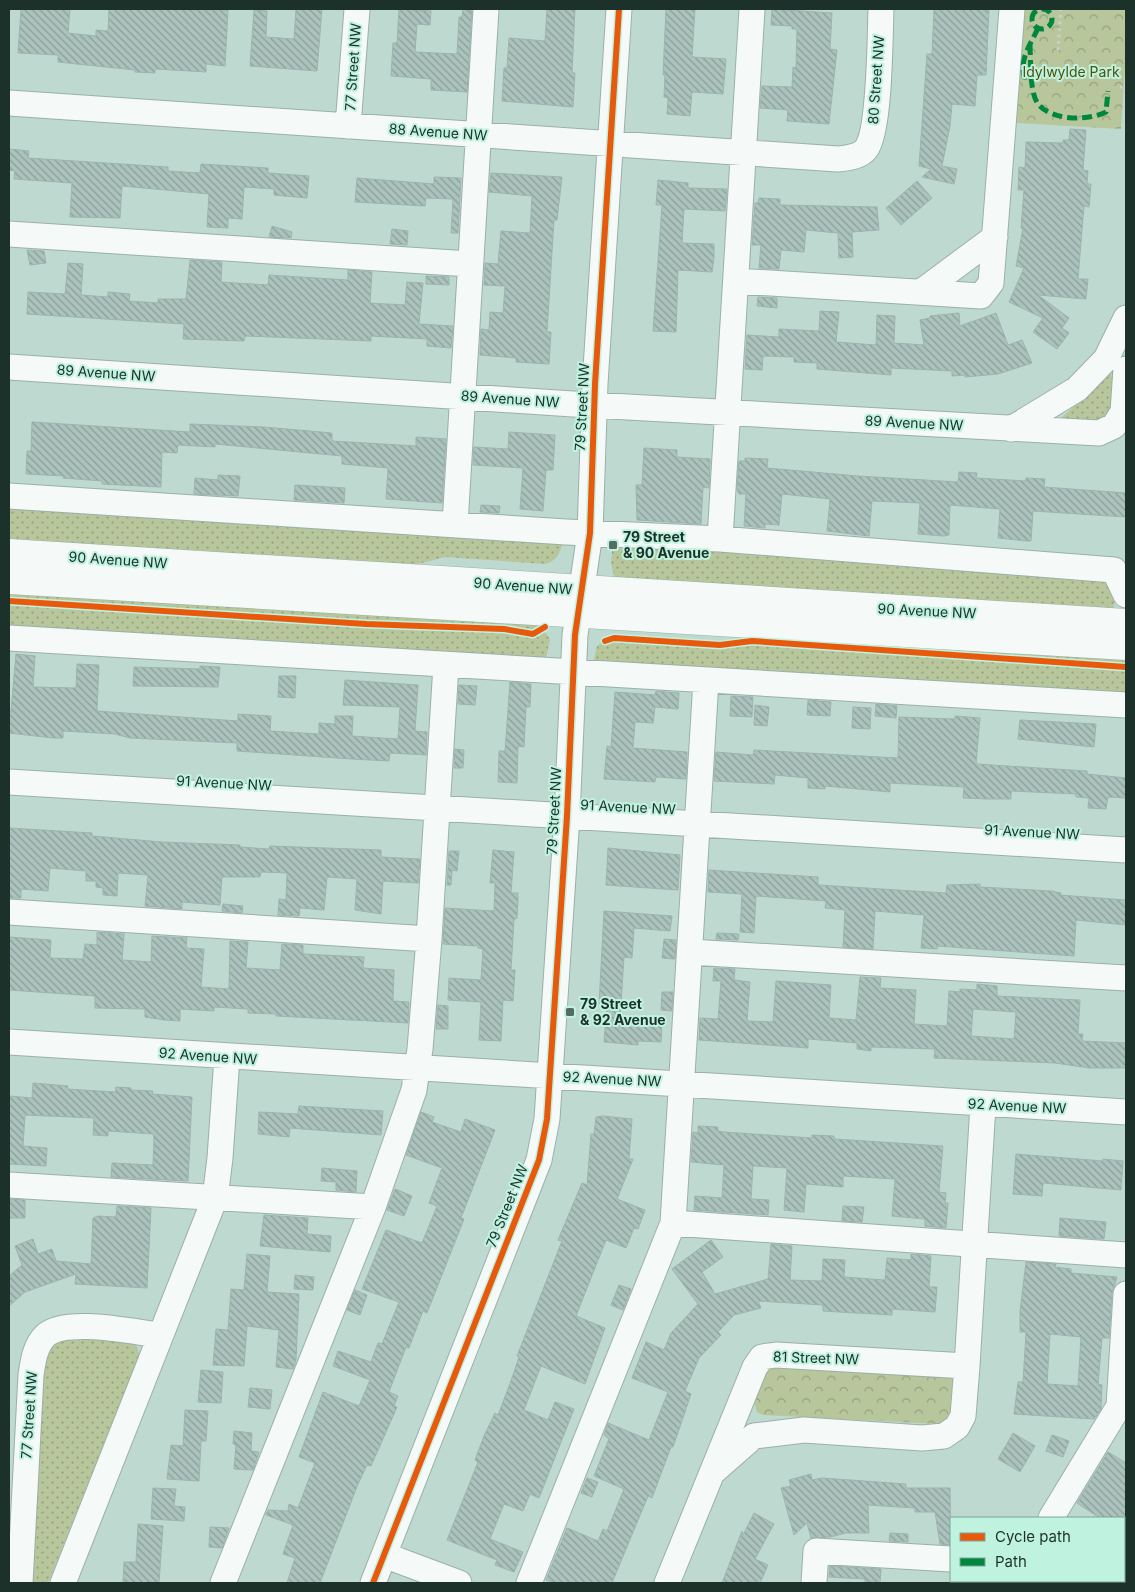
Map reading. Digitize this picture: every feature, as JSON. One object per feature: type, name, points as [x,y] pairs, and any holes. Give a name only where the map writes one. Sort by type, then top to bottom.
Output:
[{"type":"main road","name":"90 Avenue NW","points":[[9,553],[1126,646]]},
{"type":"main road","name":"90 Avenue NW","points":[[9,580],[1126,623]]},
{"type":"street","name":"77 Street NW","points":[[348,126],[357,9]]},
{"type":"street","points":[[455,525],[486,9]]},
{"type":"street","name":"79 Street NW","points":[[372,1583],[538,1160],[547,1119],[567,816],[573,672],[590,533],[594,405],[619,9]]},
{"type":"street","points":[[720,539],[726,413],[736,281],[752,9]]},
{"type":"street","name":"80 Street NW","points":[[865,151],[874,122],[881,9]]},
{"type":"street","points":[[736,281],[982,296],[991,284],[1012,9]]},
{"type":"street","name":"88 Avenue NW","points":[[9,104],[838,159],[854,157],[865,151]]},
{"type":"street","points":[[9,234],[470,264]]},
{"type":"street","points":[[921,292],[995,237]]},
{"type":"street","points":[[1011,429],[1052,406],[1077,389],[1106,359],[1126,318]]},
{"type":"street","name":"89 Avenue NW","points":[[9,367],[726,413],[1099,433],[1114,426],[1123,412],[1126,369]]},
{"type":"street","points":[[9,496],[455,525],[720,539],[1114,570],[1126,595]]},
{"type":"street","points":[[9,638],[1126,705]]},
{"type":"street","points":[[223,1583],[373,1207],[414,1090],[429,939],[446,665]]},
{"type":"street","points":[[529,1583],[673,1223],[706,680]]},
{"type":"street","name":"91 Avenue NW","points":[[9,782],[1126,850]]},
{"type":"street","points":[[9,912],[429,939]]},
{"type":"street","points":[[690,952],[1126,978]]},
{"type":"street","name":"92 Avenue NW","points":[[9,1042],[417,1069],[682,1083],[983,1105],[1126,1112]]},
{"type":"street","points":[[63,1583],[159,1335],[215,1198],[220,1158],[227,1057]]},
{"type":"street","name":"81 Street NW","points":[[711,1474],[754,1436],[804,1430],[922,1438],[944,1436],[956,1427],[964,1416],[983,1105]]},
{"type":"street","points":[[9,1185],[373,1207]]},
{"type":"street","points":[[673,1223],[1126,1255]]},
{"type":"street","points":[[1052,1517],[1119,1406],[1126,1294]]},
{"type":"street","name":"77 Street NW","points":[[20,1583],[31,1375],[36,1349],[46,1335],[54,1330],[72,1326],[159,1335]]},
{"type":"street","name":"81 Street NW","points":[[667,1583],[755,1366],[762,1357],[776,1354],[968,1366]]},
{"type":"street","points":[[814,1583],[816,1551],[950,1559]]},
{"type":"street","points":[[384,1554],[459,1583]]},
{"type":"path","points":[[1058,50],[1061,9]]},
{"type":"green space","name":"Idylwylde Park","points":[[1022,9],[1126,9],[1126,51],[1121,129],[1014,123]]},
{"type":"green space","points":[[1111,373],[1113,383],[1112,398],[1105,421],[1061,418]]},
{"type":"green space","points":[[9,505],[563,543],[555,559],[545,564],[445,557],[403,568],[9,545]]},
{"type":"green space","points":[[613,541],[1104,574],[1113,592],[1115,601],[1112,611],[616,586],[611,563]]},
{"type":"green space","points":[[9,594],[538,622],[550,639],[545,664],[9,631]]},
{"type":"green space","points":[[612,635],[726,641],[761,637],[1126,656],[1126,700],[593,663],[597,646]]},
{"type":"green space","points":[[72,1336],[135,1343],[140,1355],[48,1583],[28,1583],[42,1372],[47,1345]]},
{"type":"green space","points":[[772,1367],[949,1375],[953,1380],[954,1413],[938,1424],[763,1415],[757,1412],[755,1406],[757,1387],[763,1375]]},
{"type":"building","points":[[21,9],[70,9],[68,33],[96,36],[96,30],[108,31],[109,9],[228,10],[225,66],[206,64],[206,72],[155,69],[155,73],[135,72],[135,70],[58,62],[58,55],[18,53]]},
{"type":"building","points":[[296,9],[322,9],[317,71],[250,66],[254,10],[267,11],[266,37],[294,39]]},
{"type":"building","points":[[399,9],[431,11],[430,25],[417,24],[415,52],[457,54],[459,17],[462,17],[463,9],[472,9],[467,92],[431,90],[431,79],[391,76],[393,43],[397,43]]},
{"type":"building","points":[[547,9],[575,9],[572,73],[575,73],[573,107],[502,101],[504,68],[507,68],[509,38],[545,41]]},
{"type":"building","points":[[666,9],[695,9],[692,57],[726,59],[723,94],[692,92],[690,116],[667,114],[668,98],[664,97],[665,75],[663,75]]},
{"type":"building","points":[[772,9],[832,13],[830,49],[837,50],[829,124],[787,121],[788,110],[760,108],[762,86],[792,87],[793,67],[796,68],[797,29],[792,29],[792,26],[771,25]]},
{"type":"building","points":[[934,9],[989,9],[986,75],[977,75],[975,106],[952,104],[950,126],[942,166],[957,169],[954,184],[922,177],[931,169],[919,166],[927,54],[932,54]]},
{"type":"building","points":[[1070,129],[1086,130],[1083,170],[1088,171],[1087,184],[1091,184],[1089,207],[1084,206],[1078,279],[1088,279],[1086,299],[1038,295],[1069,318],[1062,328],[1069,333],[1057,349],[1033,332],[1043,318],[1009,302],[1024,268],[1016,266],[1023,228],[1021,228],[1024,190],[1018,190],[1019,167],[1025,168],[1026,142],[1063,143],[1063,140],[1069,140]]},
{"type":"building","points":[[9,149],[29,151],[28,158],[168,167],[168,171],[200,173],[201,164],[268,168],[268,173],[309,176],[307,198],[274,195],[274,189],[244,187],[242,219],[228,218],[228,228],[207,227],[209,194],[122,186],[120,218],[70,217],[72,183],[14,179],[15,171],[9,170]]},
{"type":"building","points":[[491,173],[562,177],[557,220],[554,220],[547,332],[551,332],[549,364],[516,362],[516,358],[480,355],[481,329],[489,330],[490,312],[503,313],[505,286],[484,285],[485,263],[498,264],[501,231],[530,233],[532,196],[489,192]]},
{"type":"building","points":[[434,177],[461,178],[458,233],[451,233],[453,199],[426,198],[425,206],[355,202],[357,178],[434,184]]},
{"type":"building","points":[[658,180],[688,183],[688,188],[727,189],[725,211],[684,209],[682,243],[714,244],[714,258],[712,272],[678,270],[676,332],[653,331],[662,205],[656,205]]},
{"type":"building","points":[[917,181],[932,198],[901,225],[886,208]]},
{"type":"building","points":[[759,198],[780,199],[780,205],[877,207],[879,230],[852,232],[853,257],[839,258],[838,233],[806,230],[804,252],[781,250],[779,269],[759,268],[761,245],[752,245],[755,203],[758,203]]},
{"type":"building","points":[[272,226],[292,232],[291,238],[269,237]]},
{"type":"building","points":[[392,229],[408,231],[407,245],[390,244]]},
{"type":"building","points":[[27,250],[44,251],[46,263],[30,265]]},
{"type":"building","points":[[190,260],[222,262],[221,282],[268,285],[269,275],[348,280],[348,270],[372,272],[370,303],[405,305],[407,282],[423,283],[419,324],[453,326],[451,348],[427,346],[427,339],[371,336],[371,341],[245,336],[244,341],[183,339],[184,324],[27,314],[28,292],[65,294],[68,263],[83,264],[81,295],[108,297],[108,292],[130,294],[129,301],[158,303],[158,299],[186,299]]},
{"type":"building","points":[[426,276],[449,277],[449,285],[426,284]]},
{"type":"building","points":[[758,297],[777,298],[777,308],[757,306]]},
{"type":"building","points":[[820,311],[839,312],[836,342],[876,345],[877,315],[895,316],[894,343],[924,345],[920,320],[930,318],[930,316],[959,313],[960,326],[996,313],[1008,345],[1022,340],[1032,363],[998,374],[965,377],[965,375],[952,376],[952,371],[891,368],[891,375],[817,369],[817,363],[794,362],[794,357],[763,356],[762,370],[745,369],[747,335],[779,337],[779,329],[819,331]]},
{"type":"building","points":[[32,422],[190,432],[190,424],[264,427],[332,433],[332,441],[416,446],[416,437],[446,439],[442,503],[386,499],[388,468],[342,464],[342,456],[215,444],[215,447],[178,445],[177,453],[162,452],[161,487],[102,484],[102,481],[63,478],[64,476],[26,474],[27,451],[31,451]]},
{"type":"building","points":[[509,432],[555,435],[553,470],[546,470],[543,511],[520,509],[523,468],[473,465],[474,447],[508,449]]},
{"type":"building","points":[[644,448],[677,450],[677,457],[710,459],[709,488],[703,487],[701,524],[637,520],[636,485],[642,485]]},
{"type":"building","points":[[745,458],[768,459],[767,468],[858,476],[958,482],[959,472],[977,473],[976,478],[1026,481],[1026,478],[1045,479],[1044,487],[1126,493],[1126,517],[1033,511],[1031,541],[1027,541],[998,538],[1000,509],[950,505],[949,535],[944,536],[918,534],[920,503],[872,501],[869,536],[827,531],[830,499],[782,494],[779,525],[765,524],[765,528],[744,526],[746,494],[739,494],[737,489],[739,461],[745,461]]},
{"type":"building","points":[[218,475],[240,476],[238,496],[194,494],[195,478],[218,480]]},
{"type":"building","points":[[295,485],[345,488],[344,503],[294,500]]},
{"type":"building","points":[[481,505],[500,506],[499,513],[480,512]]},
{"type":"building","points":[[16,654],[35,656],[33,687],[76,688],[77,664],[99,665],[97,711],[238,721],[238,714],[271,716],[270,731],[319,734],[319,723],[335,724],[335,716],[353,716],[352,736],[398,739],[400,707],[343,705],[345,680],[418,685],[415,731],[427,732],[426,755],[390,753],[389,761],[351,759],[237,751],[237,743],[130,738],[115,734],[63,731],[63,738],[9,733],[9,711],[11,711]]},
{"type":"building","points":[[200,666],[220,667],[218,687],[133,686],[134,667],[200,669]]},
{"type":"building","points":[[279,676],[296,676],[295,698],[278,697]]},
{"type":"building","points":[[510,682],[531,684],[530,707],[526,707],[524,747],[518,746],[517,783],[498,782],[499,751],[505,751]]},
{"type":"building","points":[[459,685],[477,686],[475,705],[458,704]]},
{"type":"building","points":[[656,691],[679,693],[678,709],[655,707],[653,723],[635,722],[633,748],[687,752],[686,779],[656,777],[655,782],[604,779],[607,746],[611,747],[615,692],[655,695]]},
{"type":"building","points":[[731,696],[753,697],[752,717],[730,716]]},
{"type":"building","points":[[808,700],[831,702],[830,716],[807,715]]},
{"type":"building","points":[[876,704],[897,706],[896,718],[875,716]]},
{"type":"building","points":[[755,705],[769,707],[767,726],[754,725]]},
{"type":"building","points":[[853,707],[871,708],[870,729],[852,728]]},
{"type":"building","points":[[955,716],[980,718],[976,764],[1087,771],[1087,774],[1126,778],[1126,798],[1108,797],[1106,809],[1088,808],[1089,798],[1076,797],[1076,794],[1011,791],[1011,799],[987,799],[963,798],[964,787],[890,783],[890,792],[825,786],[825,789],[808,788],[808,778],[775,775],[774,784],[714,781],[716,752],[753,755],[754,750],[898,758],[899,717],[955,719]]},
{"type":"building","points":[[1020,720],[1096,724],[1094,747],[1018,739]]},
{"type":"building","points":[[455,749],[464,750],[463,768],[454,768]]},
{"type":"building","points":[[9,828],[92,833],[92,836],[162,842],[240,845],[240,847],[269,849],[270,846],[381,850],[381,857],[420,859],[418,883],[383,881],[381,914],[355,910],[357,879],[327,877],[324,910],[300,908],[299,916],[278,915],[279,899],[286,900],[287,873],[261,872],[260,877],[222,877],[220,905],[182,902],[182,909],[145,906],[148,875],[118,873],[117,896],[103,895],[103,888],[96,887],[96,881],[86,881],[86,871],[50,868],[48,891],[21,889],[21,898],[9,898]]},
{"type":"building","points":[[608,848],[680,855],[678,890],[606,885]]},
{"type":"building","points":[[493,850],[514,852],[511,893],[518,893],[517,918],[514,920],[511,970],[515,970],[513,1001],[503,1000],[501,1041],[479,1040],[481,1002],[448,1000],[449,978],[481,980],[483,949],[478,948],[478,946],[443,944],[445,908],[494,911],[495,883],[490,883]]},
{"type":"building","points":[[449,851],[459,851],[457,871],[452,870],[451,885],[447,885]]},
{"type":"building","points":[[709,870],[818,877],[818,885],[946,893],[947,885],[980,884],[980,887],[1051,891],[1061,893],[1060,895],[1126,900],[1126,925],[1076,920],[1074,956],[937,946],[937,949],[921,948],[924,915],[875,911],[873,949],[843,947],[845,910],[825,908],[826,901],[756,896],[754,933],[740,932],[742,894],[708,892]]},
{"type":"building","points":[[223,904],[243,906],[242,913],[222,911]]},
{"type":"building","points":[[604,911],[672,916],[670,931],[634,928],[632,958],[624,957],[620,1020],[662,1023],[661,1042],[638,1041],[638,1045],[604,1042],[607,1005],[599,1005]]},
{"type":"building","points":[[97,932],[124,934],[122,960],[151,962],[152,936],[187,938],[186,948],[204,949],[201,987],[229,989],[230,941],[248,942],[246,968],[280,970],[282,944],[303,945],[303,954],[364,957],[363,968],[394,970],[393,1001],[409,1002],[408,1023],[276,1016],[276,1014],[248,1013],[248,1009],[214,1007],[214,1011],[180,1009],[180,1021],[164,1020],[145,1017],[145,1009],[95,1008],[95,996],[9,990],[9,937],[51,940],[50,958],[83,959],[85,944],[97,945]]},
{"type":"building","points":[[717,933],[739,934],[738,940],[716,939]]},
{"type":"building","points":[[664,939],[676,940],[675,959],[662,958]]},
{"type":"building","points":[[714,968],[735,969],[734,980],[750,982],[747,1021],[773,1022],[776,981],[831,985],[829,1018],[856,1020],[860,977],[881,978],[880,988],[916,990],[914,1024],[947,1026],[949,991],[960,992],[960,989],[977,990],[977,984],[997,986],[997,996],[1080,1000],[1078,1034],[1083,1034],[1082,1041],[1126,1043],[1126,1068],[1090,1068],[1055,1063],[934,1058],[935,1049],[871,1047],[871,1051],[857,1049],[857,1043],[808,1039],[808,1048],[699,1040],[700,1018],[718,1019],[721,981],[713,981]],"holes":[[[973,1009],[1016,1012],[1014,1039],[971,1036]]]},
{"type":"building","points":[[662,992],[673,992],[672,1011],[661,1010]]},
{"type":"building","points":[[438,1005],[448,1006],[448,1029],[436,1029]]},
{"type":"building","points":[[33,1083],[68,1086],[67,1089],[115,1092],[116,1087],[131,1088],[131,1090],[153,1091],[152,1094],[192,1097],[188,1181],[111,1177],[112,1163],[153,1165],[153,1134],[108,1131],[108,1136],[93,1135],[94,1118],[25,1115],[23,1146],[47,1148],[46,1166],[9,1164],[9,1096],[32,1098]]},
{"type":"building","points":[[299,1106],[383,1111],[381,1135],[290,1128],[289,1137],[258,1134],[259,1112],[298,1114]]},
{"type":"building","points":[[421,1112],[434,1117],[432,1122],[461,1132],[465,1119],[495,1130],[461,1218],[464,1219],[427,1313],[423,1311],[409,1348],[406,1347],[389,1392],[398,1396],[394,1406],[397,1407],[371,1466],[367,1465],[358,1484],[320,1583],[287,1583],[295,1558],[283,1554],[293,1525],[266,1515],[268,1510],[288,1511],[289,1504],[298,1508],[315,1463],[299,1457],[323,1392],[359,1406],[370,1380],[333,1366],[338,1351],[371,1362],[378,1343],[382,1344],[399,1302],[362,1289],[386,1230],[422,1243],[437,1206],[429,1203],[442,1168],[406,1155]]},
{"type":"building","points":[[596,1117],[632,1119],[629,1159],[633,1159],[617,1199],[645,1210],[638,1229],[634,1228],[626,1248],[606,1240],[576,1316],[605,1328],[585,1384],[541,1366],[524,1410],[548,1420],[555,1402],[574,1409],[539,1498],[530,1494],[523,1511],[504,1504],[490,1539],[523,1552],[514,1572],[495,1565],[497,1560],[447,1540],[478,1462],[475,1460],[484,1436],[495,1413],[498,1415],[511,1381],[519,1357],[517,1356],[562,1241],[558,1240],[582,1183],[587,1185],[591,1134],[594,1134]]},
{"type":"building","points":[[698,1126],[718,1127],[718,1131],[724,1132],[812,1138],[812,1135],[834,1136],[834,1139],[943,1146],[939,1192],[946,1193],[945,1203],[948,1203],[946,1228],[925,1226],[925,1219],[892,1216],[895,1179],[843,1176],[843,1187],[806,1184],[804,1212],[784,1210],[787,1168],[753,1166],[751,1199],[769,1200],[768,1215],[694,1210],[695,1196],[722,1198],[724,1165],[691,1162],[693,1132],[698,1133]]},
{"type":"building","points":[[1016,1154],[1123,1161],[1121,1190],[1043,1183],[1042,1196],[1013,1194]]},
{"type":"building","points":[[322,1168],[357,1171],[356,1192],[336,1190],[336,1182],[321,1181]]},
{"type":"building","points":[[395,1189],[412,1196],[404,1216],[387,1210]]},
{"type":"building","points":[[9,1199],[25,1200],[25,1218],[9,1218]]},
{"type":"building","points":[[117,1206],[151,1208],[147,1288],[75,1284],[76,1274],[25,1292],[9,1306],[9,1276],[22,1265],[15,1246],[33,1239],[38,1254],[52,1249],[56,1261],[91,1264],[93,1218],[98,1216],[116,1217]]},
{"type":"building","points":[[843,1206],[864,1207],[862,1222],[842,1221]]},
{"type":"building","points":[[264,1215],[308,1218],[307,1234],[331,1236],[330,1252],[260,1246]]},
{"type":"building","points":[[1060,1218],[1106,1222],[1104,1239],[1059,1236]]},
{"type":"building","points":[[711,1240],[723,1257],[702,1272],[715,1294],[768,1279],[771,1244],[792,1246],[790,1280],[822,1281],[823,1259],[845,1260],[844,1277],[885,1280],[887,1258],[911,1260],[911,1254],[931,1256],[929,1287],[937,1287],[935,1312],[892,1309],[892,1315],[839,1312],[823,1311],[823,1305],[758,1301],[761,1308],[734,1315],[718,1332],[721,1335],[699,1358],[685,1391],[691,1394],[673,1447],[671,1447],[652,1498],[648,1496],[612,1583],[556,1583],[546,1580],[567,1528],[598,1541],[603,1529],[607,1531],[624,1489],[594,1476],[609,1439],[604,1435],[608,1423],[649,1440],[668,1392],[632,1378],[646,1342],[664,1350],[671,1333],[698,1304],[672,1269]]},
{"type":"building","points":[[247,1254],[270,1256],[267,1292],[299,1294],[296,1360],[293,1369],[276,1367],[279,1330],[247,1326],[244,1366],[213,1365],[216,1329],[228,1330],[231,1289],[244,1290]]},
{"type":"building","points":[[1026,1262],[1056,1264],[1055,1267],[1071,1269],[1071,1273],[1117,1277],[1112,1293],[1109,1338],[1102,1338],[1098,1384],[1102,1385],[1101,1409],[1094,1419],[1014,1414],[1018,1382],[1023,1382],[1026,1332],[1020,1332],[1020,1311]],"holes":[[[1050,1334],[1081,1337],[1078,1386],[1047,1384]]]},
{"type":"building","points":[[295,1275],[314,1277],[313,1290],[294,1289]]},
{"type":"building","points":[[619,1285],[631,1289],[623,1310],[611,1305]]},
{"type":"building","points":[[355,1290],[367,1295],[360,1315],[347,1310]]},
{"type":"building","points":[[201,1370],[223,1372],[221,1403],[198,1402]]},
{"type":"building","points":[[250,1388],[272,1390],[270,1409],[248,1407]]},
{"type":"building","points":[[185,1410],[208,1411],[206,1441],[201,1441],[199,1481],[167,1479],[171,1445],[183,1446]]},
{"type":"building","points":[[234,1431],[252,1433],[251,1451],[259,1452],[253,1470],[234,1469],[236,1445],[233,1444]]},
{"type":"building","points":[[1013,1433],[1035,1446],[1020,1472],[998,1459]]},
{"type":"building","points":[[1052,1435],[1069,1441],[1063,1457],[1046,1451]]},
{"type":"building","points":[[1108,1452],[1126,1463],[1126,1518],[1098,1517],[1077,1503]]},
{"type":"building","points":[[811,1474],[812,1480],[822,1478],[906,1484],[906,1488],[950,1488],[950,1545],[940,1544],[935,1512],[915,1512],[915,1508],[868,1505],[869,1533],[846,1533],[830,1537],[811,1538],[807,1523],[794,1535],[781,1488],[791,1486],[789,1480]]},
{"type":"building","points":[[587,1478],[598,1482],[592,1497],[581,1493]]},
{"type":"building","points":[[153,1488],[176,1489],[174,1506],[185,1507],[184,1521],[151,1519]]},
{"type":"building","points":[[754,1513],[774,1524],[755,1559],[768,1565],[760,1583],[722,1583],[742,1531],[743,1535]]},
{"type":"building","points":[[138,1524],[163,1526],[159,1583],[123,1583],[124,1562],[136,1562]]},
{"type":"building","points":[[210,1527],[229,1528],[222,1548],[209,1547]]},
{"type":"building","points":[[890,1533],[908,1534],[908,1542],[889,1541]]},
{"type":"building","points":[[830,1566],[881,1569],[880,1583],[865,1583],[865,1579],[829,1577]]},
{"type":"marked path","points":[[1042,9],[1049,12],[1052,19],[1049,26],[1042,29],[1035,26],[1032,19],[1035,12],[1042,9]]},
{"type":"marked path","points":[[1038,28],[1026,52],[1023,70],[1024,77],[1031,77],[1035,98],[1044,110],[1070,118],[1098,115],[1106,112],[1108,91]]},
{"type":"marked path","points":[[1030,45],[1031,77]]},
{"type":"cycle path","points":[[373,1583],[539,1160],[547,1119],[567,816],[575,635],[590,533],[595,384],[619,9]]},
{"type":"cycle path","points":[[9,601],[366,624],[504,629],[533,634],[545,627]]},
{"type":"cycle path","points":[[605,641],[614,638],[720,645],[752,641],[1126,667]]},
{"type":"place","name":"79 Street & 90 Avenue","points":[[613,545]]},
{"type":"place","name":"79 Street & 92 Avenue","points":[[570,1012]]}]
